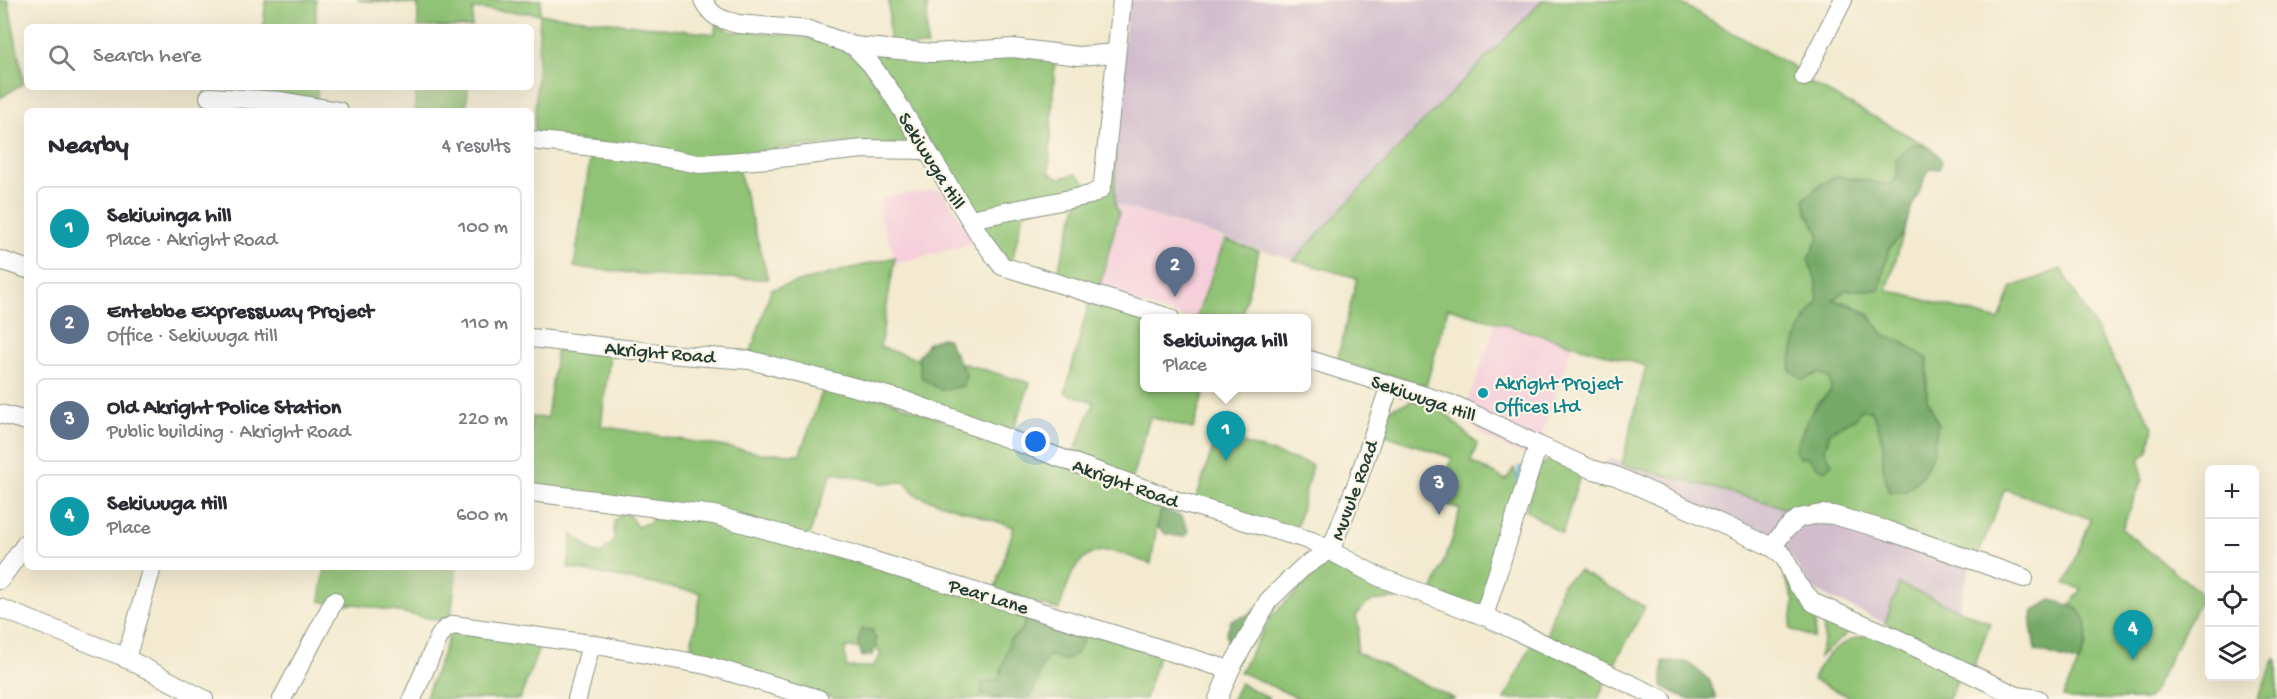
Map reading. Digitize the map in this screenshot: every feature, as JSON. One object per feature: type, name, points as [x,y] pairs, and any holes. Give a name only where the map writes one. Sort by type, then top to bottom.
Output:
[{"type":"street","name":"Sekiwuga Hill","points":[[703,0],[713,16],[727,21],[809,30],[854,46],[870,63],[889,90],[998,262],[1006,268],[1157,314]]},
{"type":"street","points":[[970,219],[1090,195],[1101,189],[1104,182],[1122,0]]},
{"type":"street","points":[[1804,76],[1843,0]]},
{"type":"street","points":[[854,46],[933,53],[1013,48],[1078,56],[1116,53]]},
{"type":"street","points":[[210,97],[281,101],[322,108]]},
{"type":"street","points":[[534,140],[630,151],[699,164],[770,159],[853,149],[927,150]]},
{"type":"street","points":[[0,260],[24,267]]},
{"type":"street","name":"Akright Road","points":[[534,338],[667,354],[750,360],[903,400],[1175,500],[1312,540],[1379,577],[1484,616],[1662,699]]},
{"type":"street","name":"Sekiwuga Hill","points":[[1311,360],[1471,411],[1591,469],[1616,476],[1772,547]]},
{"type":"street","name":"Muvule Road","points":[[1218,699],[1230,670],[1268,601],[1302,568],[1331,549],[1357,483],[1390,385]]},
{"type":"street","points":[[0,414],[24,420]]},
{"type":"street","points":[[1484,616],[1538,445]]},
{"type":"street","name":"Pear Lane","points":[[534,492],[700,512],[1060,616],[1230,670]]},
{"type":"street","points":[[2024,578],[1886,530],[1833,515],[1821,514],[1799,518],[1785,530],[1772,547],[1784,556],[1797,584],[1814,603],[1906,643],[2017,696],[2038,699]]},
{"type":"street","points":[[0,580],[24,546]]},
{"type":"street","points":[[126,659],[151,570]]},
{"type":"street","points":[[282,699],[334,601]]},
{"type":"street","points":[[0,608],[126,659],[204,699]]},
{"type":"street","points":[[412,699],[439,638],[444,630],[453,625],[591,644],[706,665],[819,699]]},
{"type":"street","points":[[577,699],[591,644]]},
{"type":"shaded area","points":[[1128,0],[1543,0],[1294,260],[1115,204],[1115,133]]},
{"type":"shaded area","points":[[941,189],[976,243],[894,264],[895,257],[879,215],[882,197]]},
{"type":"shaded area","points":[[1115,204],[1225,240],[1197,314],[1172,314],[1098,292],[1119,213]]},
{"type":"shaded area","points":[[1496,321],[1573,343],[1540,439],[1529,458],[1486,438],[1462,415],[1481,368]]},
{"type":"shaded area","points":[[1609,458],[1773,504],[1800,514],[1772,540],[1607,465]]},
{"type":"shaded area","points":[[1811,519],[1836,522],[1970,567],[1958,610],[1899,585],[1885,623],[1811,589],[1791,556],[1780,549],[1792,530]]},
{"type":"green space","points":[[0,0],[8,0],[24,83],[0,98]]},
{"type":"green space","points":[[266,0],[316,0],[316,24],[263,24]]},
{"type":"green space","points":[[358,0],[541,0],[540,14],[473,9],[472,24],[418,24],[418,4]]},
{"type":"green space","points":[[889,0],[927,0],[927,46],[889,46]]},
{"type":"green space","points":[[1543,0],[1675,0],[1797,69],[1794,74],[1926,145],[1911,145],[1896,159],[1897,177],[1891,185],[1837,176],[1807,213],[1820,235],[1808,259],[1816,281],[1818,301],[1804,320],[1803,379],[1819,373],[1830,379],[1831,391],[1815,405],[1795,451],[1801,458],[1808,457],[1816,466],[1825,450],[1830,432],[1856,418],[1861,410],[1871,410],[1883,444],[1883,467],[1889,492],[1905,492],[1922,476],[1938,423],[1927,399],[1928,359],[1884,336],[1869,314],[1853,305],[1832,300],[1846,290],[1879,290],[1889,248],[1903,235],[1887,290],[1999,320],[2012,287],[2061,269],[2153,427],[2148,451],[2140,458],[2142,480],[2122,529],[2203,595],[2149,699],[2070,699],[2063,696],[2087,644],[2080,611],[2070,605],[2082,589],[2065,584],[2091,519],[2005,489],[1978,556],[1800,514],[1773,504],[1622,464],[1646,366],[1448,308],[1426,386],[1337,361],[1357,278],[1294,260],[1422,123]]},
{"type":"green space","points":[[540,14],[715,34],[716,22],[732,32],[747,31],[832,40],[860,62],[916,138],[915,146],[844,143],[781,148],[743,157],[707,161],[534,134]]},
{"type":"green space","points":[[867,52],[1010,54],[1055,59],[1049,173],[1060,178],[1076,174],[1096,190],[1115,133],[1115,204],[1119,213],[1098,292],[1055,280],[1079,198],[1023,213],[1011,266],[980,229],[960,185]]},
{"type":"green space","points":[[258,90],[317,90],[317,100],[257,97]]},
{"type":"green space","points":[[416,90],[468,90],[466,108],[415,108]]},
{"type":"green space","points":[[206,99],[284,108],[207,108]]},
{"type":"green space","points":[[1911,145],[1926,146],[1933,150],[1942,161],[1940,169],[1929,169],[1910,212],[1903,235],[1889,248],[1879,290],[1846,290],[1833,300],[1863,311],[1884,336],[1899,340],[1928,359],[1927,399],[1938,423],[1933,453],[1922,476],[1905,492],[1889,492],[1883,467],[1883,444],[1871,410],[1861,410],[1856,418],[1830,432],[1825,450],[1832,464],[1825,471],[1816,466],[1808,457],[1801,458],[1795,451],[1808,418],[1831,391],[1830,379],[1819,373],[1803,380],[1790,370],[1798,334],[1818,301],[1816,281],[1808,259],[1820,235],[1807,213],[1804,200],[1818,186],[1837,176],[1891,185],[1897,177],[1896,159]]},
{"type":"green space","points":[[591,153],[738,168],[768,279],[671,277],[574,267]]},
{"type":"green space","points":[[1225,240],[1259,251],[1242,314],[1197,314]]},
{"type":"green space","points":[[895,257],[880,347],[918,359],[922,378],[966,375],[961,363],[1030,383],[1011,436],[750,355],[771,289]]},
{"type":"green space","points":[[1090,299],[1140,316],[1140,392],[1204,392],[1193,429],[1150,417],[1131,481],[1072,458],[1094,402],[1065,393]]},
{"type":"green space","points":[[940,338],[947,339],[966,375],[963,386],[940,390],[922,378],[918,357],[928,343]]},
{"type":"green space","points":[[558,340],[611,346],[601,426],[761,453],[800,454],[825,384],[887,400],[1166,501],[1158,518],[1151,564],[1125,554],[1109,551],[1097,552],[1088,556],[1074,570],[1059,610],[994,591],[1014,527],[918,496],[904,482],[883,483],[832,472],[809,536],[534,486],[534,417],[547,418]]},
{"type":"green space","points":[[1412,401],[1436,404],[1477,444],[1471,462],[1506,480],[1514,468],[1520,491],[1481,608],[1432,592],[1452,540],[1460,509],[1437,501],[1452,458],[1380,433],[1391,408]]},
{"type":"green space","points":[[1217,435],[1312,465],[1296,531],[1195,502]]},
{"type":"green space","points":[[1548,461],[1561,462],[1582,469],[1562,534],[1526,510],[1537,467]]},
{"type":"green space","points":[[658,508],[1028,610],[1023,629],[1010,640],[999,679],[981,694],[1004,699],[837,699],[689,657],[701,593],[568,568],[572,534],[594,552],[601,554],[614,541],[614,522],[621,513],[628,514],[637,527],[650,522]],"holes":[[[876,638],[876,647],[881,655],[872,667],[846,667],[845,648],[860,648],[859,642]]]},
{"type":"green space","points":[[1162,509],[1182,517],[1189,532],[1183,537],[1166,534],[1157,527]]},
{"type":"green space","points":[[1332,559],[1403,591],[1398,599],[1374,601],[1360,610],[1356,616],[1359,629],[1356,652],[1455,699],[1300,699],[1240,672],[1272,615]]},
{"type":"green space","points":[[325,570],[457,570],[451,616],[439,620],[356,604],[338,605],[320,601]]},
{"type":"green space","points":[[1579,571],[1645,607],[1614,665],[1546,637],[1562,584]]},
{"type":"green space","points":[[1784,576],[1810,603],[1815,617],[1814,638],[1790,629],[1794,601]]},
{"type":"green space","points":[[1899,584],[1990,623],[1973,669],[1885,623]]},
{"type":"green space","points":[[2051,600],[2075,608],[2086,621],[2087,635],[2079,663],[2035,650],[2031,624],[2033,611]]},
{"type":"green space","points":[[1257,608],[1237,646],[1229,646],[1226,634],[1231,620],[1245,616]]},
{"type":"green space","points":[[1823,608],[1868,623],[1849,632],[1819,657],[1824,640]]},
{"type":"green space","points":[[1028,610],[1076,627],[1083,640],[1076,654],[1063,661],[1048,655],[1028,699],[1004,699],[981,694],[982,683],[999,679],[1010,640],[1023,629]]},
{"type":"green space","points":[[1076,627],[1159,655],[1145,699],[1028,699],[1032,695],[1042,663]]},
{"type":"green space","points":[[861,629],[872,630],[876,642],[873,655],[862,657],[858,642]]},
{"type":"green space","points":[[453,632],[540,645],[520,699],[425,699]]},
{"type":"green space","points":[[1883,632],[1961,671],[1949,699],[1854,699],[1813,680],[1824,659],[1840,646],[1860,637]]},
{"type":"green space","points":[[1532,643],[1607,678],[1598,699],[1505,699]]},
{"type":"green space","points":[[2275,658],[2277,661],[2277,699],[2257,699]]},
{"type":"green space","points":[[1663,661],[1688,662],[1710,681],[1716,699],[1687,699],[1662,686]]},
{"type":"green space","points":[[1240,683],[1270,699],[1232,699]]},
{"type":"waterway","points":[[1518,481],[1520,467]]},
{"type":"place","name":"Entebbe Expressway Project","points":[[1175,297]]},
{"type":"place","name":"Akright Project Offices Ltd","points":[[1483,393]]},
{"type":"place","name":"Sekiwinga hill","points":[[1226,461]]},
{"type":"place","name":"Old Akright Police Station","points":[[1439,515]]},
{"type":"place","name":"Sekiwuga Hill","points":[[2133,660]]}]
